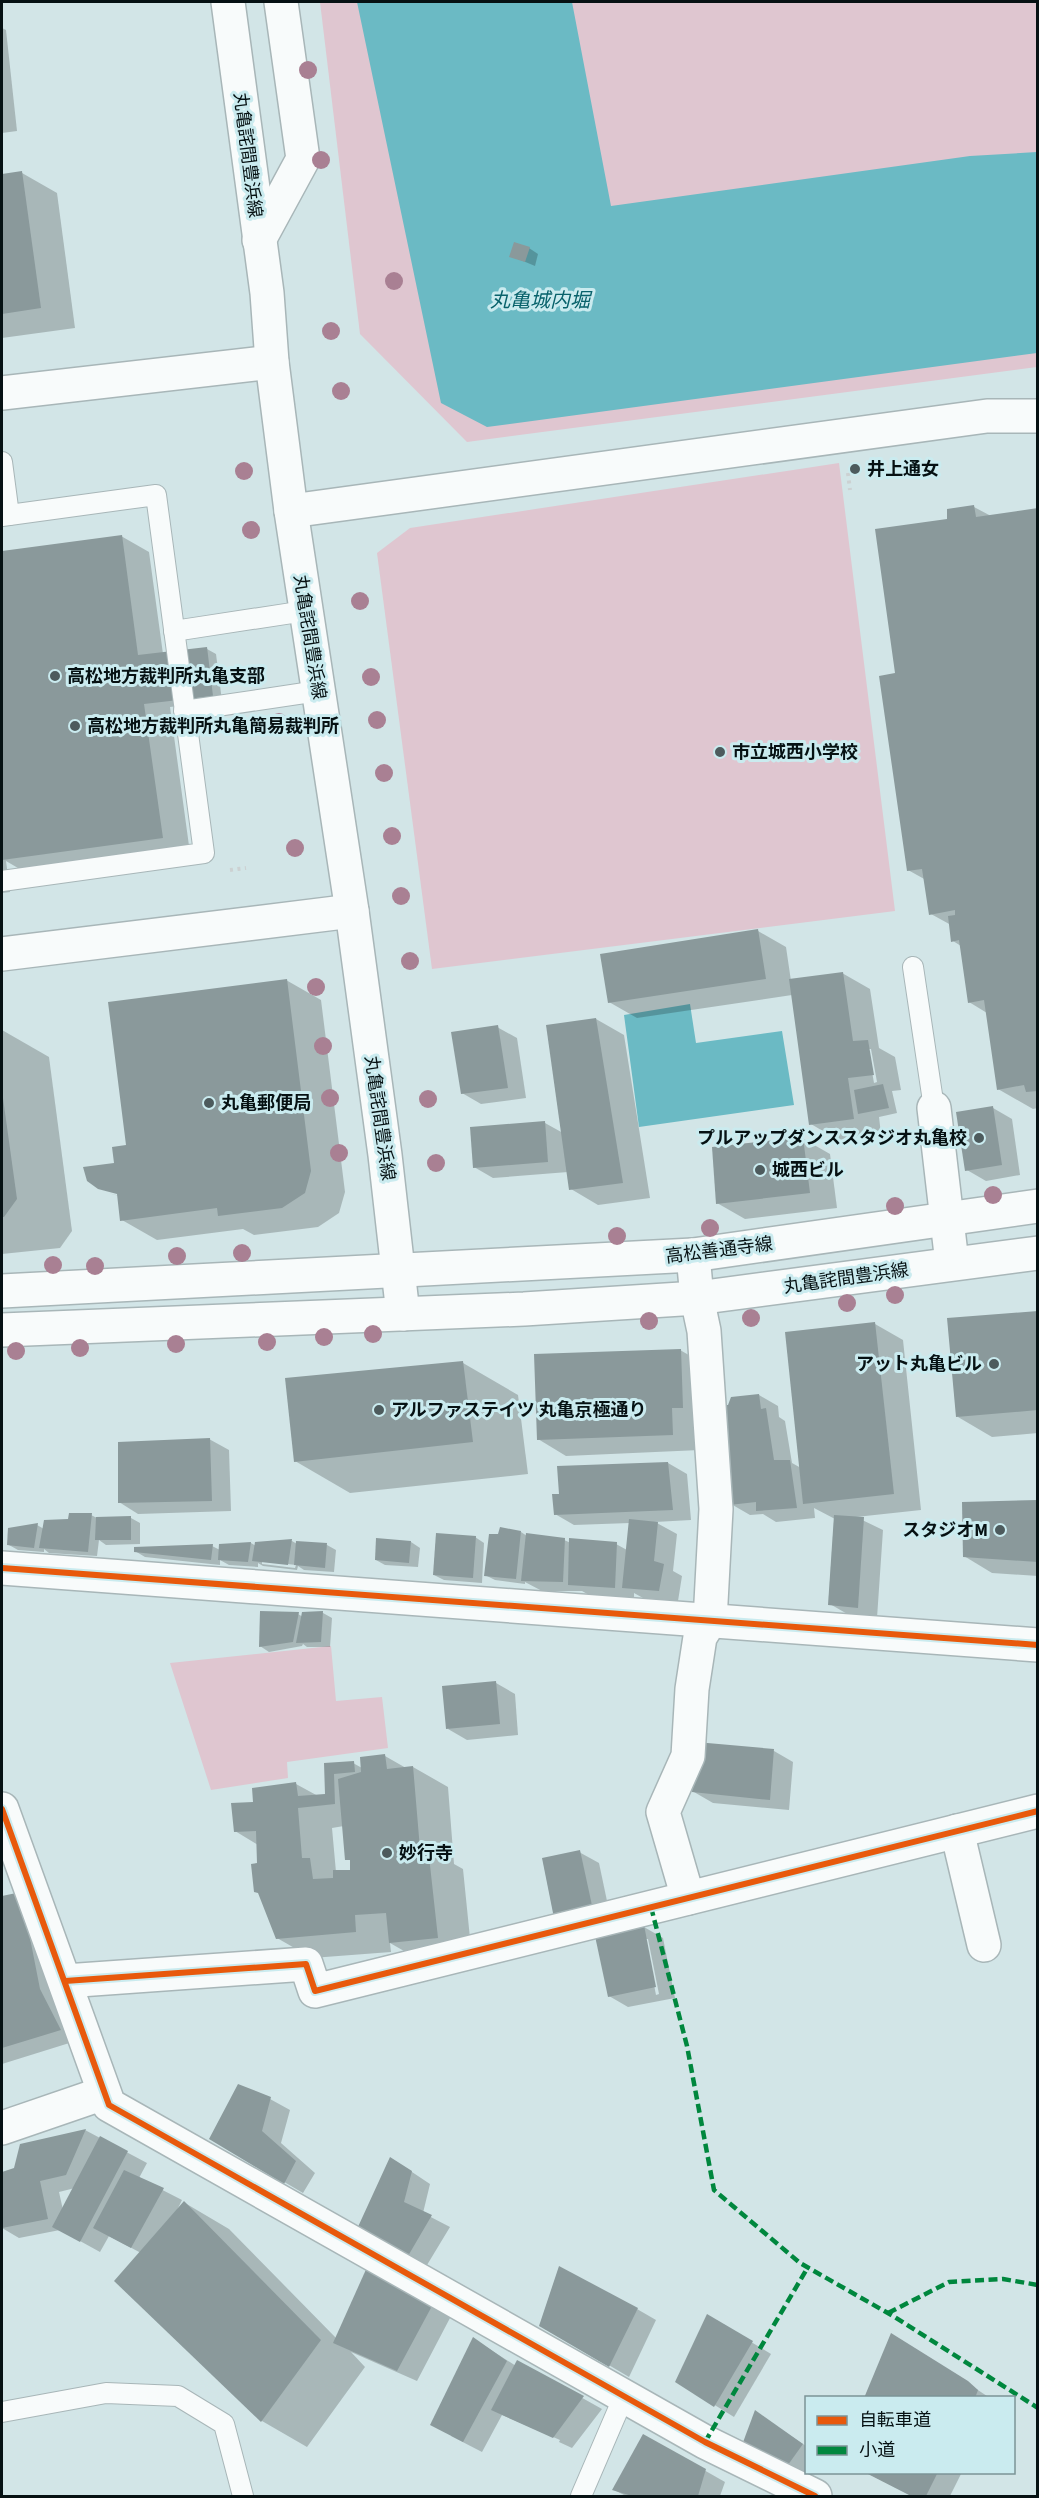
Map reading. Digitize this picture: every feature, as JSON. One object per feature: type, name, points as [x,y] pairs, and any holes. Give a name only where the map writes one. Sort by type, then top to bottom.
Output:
[{"type":"street","name":"丸亀詫間豊浜線","points":[[228,2],[291,511],[352,911],[403,1314]]},
{"type":"street","points":[[259,240],[303,159],[281,2]]},
{"type":"street","points":[[2,393],[272,362]]},
{"type":"street","points":[[291,511],[987,417],[1038,416]]},
{"type":"street","points":[[2,954],[352,911]]},
{"type":"street","points":[[934,1108],[952,1263]]},
{"type":"street","name":"高松善通寺線","points":[[399,1271],[693,1255],[1038,1206]]},
{"type":"street","name":"丸亀詫間豊浜線","points":[[2,1330],[524,1309],[697,1298],[1038,1253]]},
{"type":"street","points":[[688,1898],[663,1812],[688,1756],[692,1689],[700,1637],[710,1621],[716,1509],[704,1331],[697,1298],[693,1255]]},
{"type":"street","points":[[2,1291],[399,1271]]},
{"type":"street","points":[[2,1568],[1038,1645]]},
{"type":"street","points":[[2,1809],[109,2105],[705,2442],[815,2496]]},
{"type":"street","points":[[65,1980],[306,1964],[315,1991],[1038,1811]]},
{"type":"street","points":[[957,1830],[984,1945]]},
{"type":"street","points":[[2,2128],[104,2093]]},
{"type":"lane","points":[[2,462],[5,515],[156,495],[204,853],[2,881]]},
{"type":"lane","points":[[174,631],[306,611]]},
{"type":"lane","points":[[184,711],[318,691]]},
{"type":"lane","points":[[913,967],[934,1108]]},
{"type":"lane","points":[[2,2412],[106,2393],[178,2396],[224,2424],[243,2496]]},
{"type":"lane","points":[[581,2496],[624,2396]]},
{"type":"shaded area","name":"丸亀城内堀","points":[[320,2],[1037,2],[1037,367],[467,442],[360,334]]},
{"type":"shaded area","points":[[839,463],[895,911],[432,969],[377,553],[410,528]]},
{"type":"shaded area","points":[[331,1646],[336,1701],[382,1697],[388,1748],[287,1762],[288,1778],[211,1790],[170,1663]]},
{"type":"water","name":"丸亀城内堀","points":[[357,2],[572,2],[611,206],[970,156],[1037,152],[1037,353],[487,427],[441,403]]},
{"type":"water","points":[[690,1004],[696,1043],[782,1031],[794,1105],[639,1127],[624,1015]]},
{"type":"building","points":[[22,171],[41,308],[2,314],[2,174]]},
{"type":"building","points":[[514,242],[530,247],[525,262],[509,257]]},
{"type":"building","points":[[974,505],[976,517],[1038,508],[1038,1091],[1026,1092],[1024,1085],[997,1090],[984,1000],[968,1003],[959,940],[951,942],[948,916],[955,915],[955,910],[929,915],[922,869],[907,871],[879,676],[895,673],[875,529],[947,519],[947,509]]},
{"type":"building","points":[[122,535],[138,655],[207,647],[213,696],[144,704],[163,838],[2,860],[2,551]]},
{"type":"building","points":[[758,929],[766,979],[608,1003],[600,954]]},
{"type":"building","points":[[843,972],[853,1041],[868,1040],[874,1075],[848,1078],[854,1119],[809,1125],[789,979]]},
{"type":"building","points":[[287,979],[311,1171],[305,1193],[282,1208],[218,1216],[217,1208],[120,1221],[117,1194],[98,1189],[87,1181],[83,1167],[114,1163],[112,1147],[126,1145],[108,1002]]},
{"type":"building","points":[[596,1018],[623,1183],[569,1190],[546,1025]]},
{"type":"building","points":[[498,1025],[508,1088],[461,1094],[451,1032]]},
{"type":"building","points":[[883,1084],[889,1108],[858,1114],[854,1090]]},
{"type":"building","points":[[2,1091],[17,1199],[4,1217],[2,1217]]},
{"type":"building","name":"プルアップダンススタジオ丸亀校","points":[[993,1106],[1002,1165],[965,1171],[956,1112]]},
{"type":"building","points":[[545,1121],[548,1162],[473,1168],[470,1127]]},
{"type":"building","name":"城西ビル","points":[[803,1137],[810,1193],[716,1204],[712,1147]]},
{"type":"building","name":"アット丸亀ビル","points":[[1038,1311],[1038,1410],[956,1417],[947,1318]]},
{"type":"building","points":[[875,1322],[894,1494],[803,1504],[785,1332]]},
{"type":"building","points":[[681,1349],[683,1408],[672,1408],[673,1435],[537,1440],[534,1354]]},
{"type":"building","name":"アルファステイツ 丸亀京極通り","points":[[463,1361],[473,1442],[294,1462],[285,1378]]},
{"type":"building","points":[[759,1394],[761,1409],[766,1408],[774,1460],[790,1460],[797,1508],[756,1511],[756,1502],[729,1505],[722,1405],[728,1405],[731,1397]]},
{"type":"building","points":[[210,1438],[212,1501],[118,1503],[118,1442]]},
{"type":"building","points":[[668,1462],[673,1510],[554,1515],[552,1494],[559,1494],[557,1466]]},
{"type":"building","name":"スタジオM","points":[[1038,1500],[1038,1562],[963,1557],[962,1502]]},
{"type":"building","points":[[69,1513],[92,1513],[88,1552],[39,1548],[44,1520],[68,1519]]},
{"type":"building","points":[[834,1515],[864,1517],[858,1608],[828,1605]]},
{"type":"building","points":[[131,1516],[131,1540],[95,1540],[96,1517]]},
{"type":"building","points":[[629,1519],[658,1522],[654,1561],[664,1564],[659,1591],[622,1588]]},
{"type":"building","points":[[38,1523],[34,1548],[7,1545],[8,1528]]},
{"type":"building","points":[[500,1527],[521,1531],[516,1579],[484,1576],[489,1534],[498,1534]]},
{"type":"building","points":[[436,1533],[476,1536],[473,1578],[433,1575]]},
{"type":"building","points":[[526,1533],[565,1538],[563,1582],[521,1581]]},
{"type":"building","points":[[376,1538],[411,1541],[409,1563],[375,1560]]},
{"type":"building","points":[[569,1538],[617,1542],[615,1588],[568,1585]]},
{"type":"building","points":[[292,1539],[288,1565],[252,1561],[255,1542]]},
{"type":"building","points":[[296,1541],[327,1543],[325,1568],[294,1565]]},
{"type":"building","points":[[251,1542],[248,1562],[218,1560],[219,1544]]},
{"type":"building","points":[[213,1544],[211,1560],[134,1552],[134,1547]]},
{"type":"building","points":[[260,1611],[299,1612],[293,1642],[259,1647]]},
{"type":"building","points":[[323,1611],[321,1642],[296,1643],[302,1612]]},
{"type":"building","points":[[496,1681],[500,1724],[446,1729],[442,1686]]},
{"type":"building","points":[[696,1742],[774,1749],[770,1800],[692,1792]]},
{"type":"building","name":"妙行寺","points":[[385,1754],[387,1769],[413,1766],[420,1849],[428,1847],[438,1938],[389,1943],[386,1913],[355,1915],[356,1932],[276,1939],[258,1893],[254,1892],[251,1864],[257,1863],[256,1831],[234,1832],[231,1803],[253,1802],[252,1788],[296,1782],[298,1796],[325,1794],[324,1763],[354,1761],[355,1772],[334,1774],[335,1804],[298,1808],[302,1858],[310,1858],[313,1879],[333,1878],[333,1870],[350,1870],[350,1860],[345,1860],[338,1779],[361,1772],[360,1757]]},
{"type":"building","points":[[580,1850],[593,1910],[554,1918],[542,1858]]},
{"type":"building","points":[[21,1892],[40,1989],[61,2030],[2,2048],[2,1896]]},
{"type":"building","points":[[644,1925],[656,1987],[608,1997],[595,1936]]},
{"type":"building","points":[[238,2084],[271,2097],[262,2131],[296,2161],[284,2184],[209,2139]]},
{"type":"building","points":[[86,2129],[66,2175],[40,2181],[48,2219],[2,2228],[2,2172],[14,2168],[20,2144]]},
{"type":"building","points":[[100,2136],[128,2151],[80,2242],[52,2227]]},
{"type":"building","points":[[390,2157],[412,2171],[404,2202],[432,2215],[408,2256],[357,2229]]},
{"type":"building","points":[[124,2170],[164,2188],[131,2248],[93,2228]]},
{"type":"building","points":[[184,2201],[321,2340],[261,2422],[114,2281]]},
{"type":"building","points":[[368,2265],[432,2306],[397,2371],[333,2343]]},
{"type":"building","points":[[559,2266],[638,2308],[609,2367],[539,2326]]},
{"type":"building","points":[[707,2314],[753,2341],[714,2407],[675,2382]]},
{"type":"building","points":[[891,2333],[968,2381],[978,2390],[976,2396],[865,2396]]},
{"type":"building","points":[[473,2337],[507,2361],[463,2442],[430,2425]]},
{"type":"building","points":[[517,2360],[584,2396],[553,2438],[491,2410]]},
{"type":"building","points":[[755,2410],[803,2444],[785,2469],[742,2445]]},
{"type":"building","points":[[643,2434],[706,2469],[698,2496],[632,2496],[612,2490]]},
{"type":"building","points":[[868,2474],[937,2474],[926,2496],[911,2496]]},
{"type":"marked path","points":[[651,1907],[687,2046],[714,2190],[800,2263],[893,2316],[1038,2408]]},
{"type":"marked path","points":[[705,2442],[808,2267]]},
{"type":"marked path","points":[[888,2313],[949,2282],[1003,2279],[1038,2285]]},
{"type":"cycle path","points":[[2,1568],[1038,1645]]},
{"type":"cycle path","points":[[2,1809],[109,2105],[705,2442],[815,2496]]},
{"type":"cycle path","points":[[65,1981],[306,1964],[315,1991],[1038,1811]]},
{"type":"place","name":"井上通女","points":[[855,469]]},
{"type":"place","name":"高松地方裁判所丸亀支部","points":[[55,676]]},
{"type":"place","name":"高松地方裁判所丸亀簡易裁判所","points":[[75,726]]},
{"type":"place","name":"市立城西小学校","points":[[720,752]]},
{"type":"place","name":"丸亀郵便局","points":[[209,1103]]},
{"type":"place","name":"プルアップダンススタジオ丸亀校","points":[[979,1138]]},
{"type":"place","name":"城西ビル","points":[[760,1170]]},
{"type":"place","name":"アット丸亀ビル","points":[[994,1364]]},
{"type":"place","name":"アルファステイツ 丸亀京極通り","points":[[379,1410]]},
{"type":"place","name":"スタジオM","points":[[1000,1530]]},
{"type":"place","name":"妙行寺","points":[[387,1853]]}]
